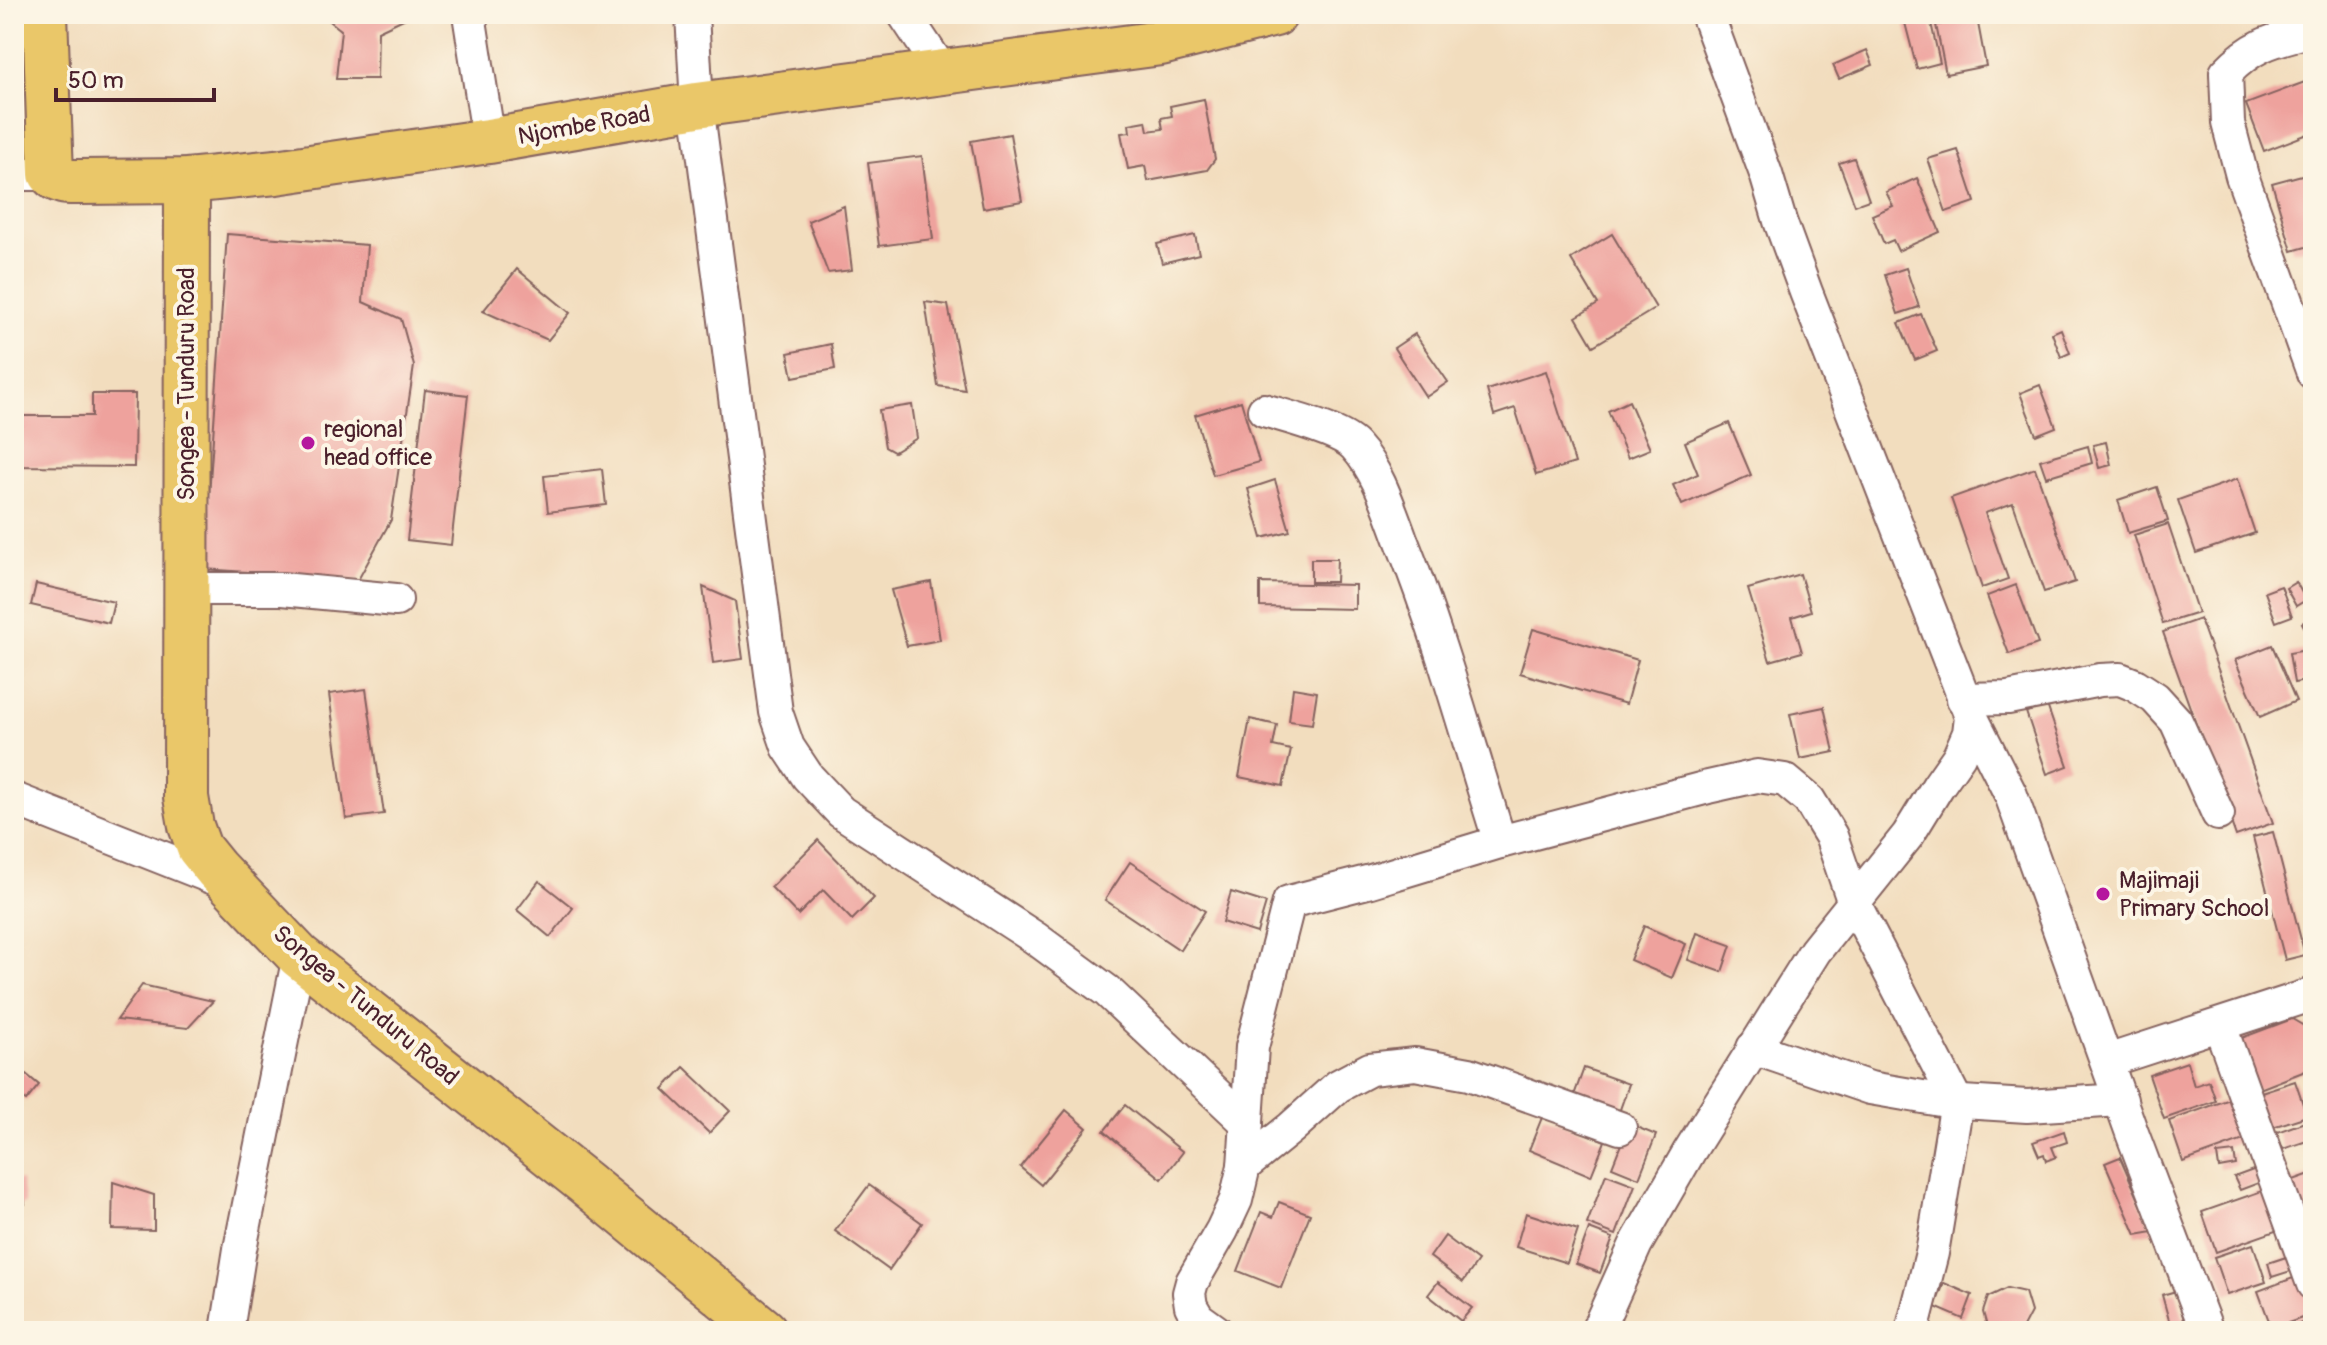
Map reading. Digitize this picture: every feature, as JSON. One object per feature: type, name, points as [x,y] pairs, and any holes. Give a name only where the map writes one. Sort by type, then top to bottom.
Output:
[{"type":"highway","name":"Njombe Road","points":[[45,14],[32,174],[63,182],[187,181],[276,172],[489,141],[697,105],[1161,43],[1275,14]]},
{"type":"highway","name":"Songea - Tunduru Road","points":[[187,181],[186,797],[199,848],[299,956],[584,1182],[765,1331]]},
{"type":"street","points":[[469,14],[489,141]]},
{"type":"street","points":[[692,14],[697,105],[776,712],[788,747],[808,777],[841,812],[1035,938],[1107,991],[1247,1123]]},
{"type":"street","points":[[904,14],[942,71]]},
{"type":"street","points":[[1707,14],[1806,292],[1967,707],[2011,795],[2207,1331]]},
{"type":"street","points":[[2313,30],[2270,42],[2242,55],[2226,73],[2228,123],[2242,176],[2313,373]]},
{"type":"street","points":[[1264,410],[1333,433],[1353,443],[1368,463],[1417,578],[1500,842]]},
{"type":"street","points":[[185,589],[282,589],[396,600]]},
{"type":"street","points":[[1967,707],[2100,680],[2120,679],[2135,685],[2155,698],[2176,721],[2218,814]]},
{"type":"street","points":[[1597,1331],[1636,1244],[1753,1048],[1815,951],[1908,835],[1959,756],[1969,733],[1967,707]]},
{"type":"street","points":[[1216,1331],[1198,1318],[1191,1306],[1189,1293],[1236,1200],[1244,1166],[1252,1047],[1289,902],[1500,842],[1757,776],[1785,780],[1809,800],[1831,836],[1854,903],[1957,1102],[1932,1253],[1912,1331]]},
{"type":"street","points":[[14,799],[230,884]]},
{"type":"street","points":[[227,1331],[240,1249],[299,956]]},
{"type":"street","points":[[2107,1061],[2311,1001]]},
{"type":"street","points":[[2220,1026],[2313,1284]]},
{"type":"street","points":[[1753,1048],[1870,1088],[1957,1102],[2027,1106],[2121,1100]]},
{"type":"street","points":[[1244,1166],[1338,1086],[1370,1069],[1415,1064],[1469,1074],[1620,1128]]},
{"type":"building","points":[[321,14],[414,14],[378,31],[377,79],[336,79],[341,30]]},
{"type":"building","points":[[1929,14],[1940,63],[1917,69],[1904,19]]},
{"type":"building","points":[[1977,18],[1986,66],[1946,74],[1936,25]]},
{"type":"building","points":[[1867,50],[1873,65],[1839,79],[1833,65]]},
{"type":"building","points":[[2313,79],[2313,132],[2264,151],[2246,104]]},
{"type":"building","points":[[1204,99],[1215,159],[1207,170],[1148,181],[1145,166],[1128,169],[1121,133],[1130,132],[1129,124],[1146,121],[1148,131],[1163,129],[1161,118],[1172,116],[1170,106]]},
{"type":"building","points":[[1010,134],[1022,201],[983,208],[971,141]]},
{"type":"building","points":[[1958,150],[1975,202],[1946,212],[1928,159]]},
{"type":"building","points":[[922,156],[933,239],[879,246],[868,163]]},
{"type":"building","points":[[1854,158],[1869,200],[1855,205],[1839,163]]},
{"type":"building","points":[[2313,172],[2313,245],[2292,251],[2272,183]]},
{"type":"building","points":[[1917,178],[1940,232],[1898,251],[1893,240],[1884,244],[1872,215],[1893,206],[1886,192]]},
{"type":"building","points":[[844,206],[852,270],[828,273],[808,221]]},
{"type":"building","name":"regional head office","points":[[227,234],[367,245],[363,302],[401,319],[414,366],[391,520],[358,580],[204,569]]},
{"type":"building","points":[[1612,234],[1656,308],[1593,346],[1576,317],[1598,304],[1571,259]]},
{"type":"building","points":[[1195,235],[1199,254],[1162,263],[1157,244]]},
{"type":"building","points":[[1906,268],[1919,307],[1898,314],[1885,275]]},
{"type":"building","points":[[517,269],[570,313],[548,340],[483,311]]},
{"type":"building","points":[[925,302],[948,305],[965,390],[938,386]]},
{"type":"building","points":[[1921,314],[1937,351],[1915,360],[1899,323]]},
{"type":"building","points":[[2061,329],[2070,353],[2061,357],[2052,333]]},
{"type":"building","points":[[1415,334],[1448,382],[1426,397],[1394,348]]},
{"type":"building","points":[[831,344],[835,369],[793,377],[788,353]]},
{"type":"building","points":[[1546,371],[1575,463],[1536,475],[1515,408],[1494,415],[1487,390]]},
{"type":"building","points":[[2040,385],[2056,427],[2036,435],[2020,393]]},
{"type":"building","points":[[425,390],[468,395],[451,545],[407,540]]},
{"type":"building","points":[[92,394],[135,394],[134,467],[14,466],[14,416],[92,416]]},
{"type":"building","points":[[1241,401],[1259,462],[1213,475],[1195,415]]},
{"type":"building","points":[[1629,401],[1650,449],[1628,458],[1608,411]]},
{"type":"building","points":[[912,405],[917,438],[894,452],[885,447],[879,410]]},
{"type":"building","points":[[1729,423],[1751,475],[1682,505],[1673,485],[1698,474],[1685,442]]},
{"type":"building","points":[[2106,442],[2111,465],[2099,468],[2093,445]]},
{"type":"building","points":[[2088,446],[2092,463],[2046,477],[2040,460]]},
{"type":"building","points":[[2035,468],[2075,582],[2044,592],[2013,503],[1985,513],[2008,579],[1982,588],[1951,498]]},
{"type":"building","points":[[602,469],[606,505],[548,512],[544,476]]},
{"type":"building","points":[[2237,479],[2255,533],[2196,553],[2178,500]]},
{"type":"building","points":[[1275,480],[1290,531],[1262,538],[1248,489]]},
{"type":"building","points":[[2157,487],[2168,521],[2128,533],[2118,500]]},
{"type":"building","points":[[2168,524],[2198,613],[2163,624],[2134,535]]},
{"type":"building","points":[[1311,559],[1337,559],[1336,582],[1311,582]]},
{"type":"building","points":[[1800,574],[1811,611],[1792,617],[1802,652],[1770,661],[1748,589]]},
{"type":"building","points":[[931,582],[940,640],[907,646],[891,590]]},
{"type":"building","points":[[2296,582],[2306,600],[2296,606],[2286,588]]},
{"type":"building","points":[[1260,583],[1355,585],[1355,609],[1260,607]]},
{"type":"building","points":[[36,584],[114,602],[109,623],[31,605]]},
{"type":"building","points":[[2016,585],[2038,644],[2009,654],[1987,596]]},
{"type":"building","points":[[2281,586],[2292,616],[2276,622],[2265,592]]},
{"type":"building","points":[[703,587],[735,601],[743,659],[713,663]]},
{"type":"building","points":[[2313,617],[2313,643],[2302,623]]},
{"type":"building","points":[[2200,619],[2273,823],[2236,836],[2163,632]]},
{"type":"building","points":[[1533,629],[1638,660],[1626,704],[1520,673]]},
{"type":"building","points":[[2272,645],[2296,701],[2260,717],[2235,660]]},
{"type":"building","points":[[2307,650],[2312,680],[2294,683],[2289,653]]},
{"type":"building","points":[[1293,688],[1317,692],[1312,724],[1289,721]]},
{"type":"building","points":[[366,689],[384,814],[346,819],[329,694]]},
{"type":"building","points":[[2047,705],[2068,766],[2047,774],[2026,712]]},
{"type":"building","points":[[1824,707],[1834,752],[1800,759],[1790,714]]},
{"type":"building","points":[[1250,719],[1277,725],[1273,746],[1291,750],[1283,786],[1239,777]]},
{"type":"building","points":[[2273,832],[2305,955],[2285,960],[2253,837]]},
{"type":"building","points":[[818,840],[874,898],[852,920],[823,890],[798,915],[771,887]]},
{"type":"building","points":[[1130,862],[1205,911],[1180,950],[1105,900]]},
{"type":"building","points":[[539,881],[573,908],[550,937],[517,910]]},
{"type":"building","points":[[1231,892],[1266,903],[1257,933],[1222,922]]},
{"type":"building","points":[[1644,926],[1686,944],[1672,978],[1630,960]]},
{"type":"building","points":[[1697,933],[1731,945],[1722,972],[1688,960]]},
{"type":"building","points":[[142,985],[213,1001],[188,1028],[117,1020]]},
{"type":"building","points":[[2292,1019],[2309,1029],[2313,1040],[2313,1068],[2247,1094],[2228,1043]]},
{"type":"building","points":[[2187,1062],[2194,1086],[2209,1081],[2216,1101],[2164,1119],[2149,1075]]},
{"type":"building","points":[[14,1064],[39,1085],[26,1101],[14,1092]]},
{"type":"building","points":[[684,1067],[730,1111],[709,1133],[663,1089]]},
{"type":"building","points":[[1584,1068],[1629,1084],[1617,1118],[1572,1101]]},
{"type":"building","points":[[2295,1081],[2307,1116],[2263,1130],[2252,1095]]},
{"type":"building","points":[[2241,1095],[2255,1136],[2183,1162],[2169,1121]]},
{"type":"building","points":[[1125,1105],[1183,1152],[1162,1179],[1104,1131]]},
{"type":"building","points":[[1066,1110],[1087,1128],[1041,1185],[1020,1167]]},
{"type":"building","points":[[1543,1115],[1605,1141],[1591,1176],[1529,1150]]},
{"type":"building","points":[[2313,1119],[2313,1139],[2283,1149],[2277,1132]]},
{"type":"building","points":[[1629,1124],[1656,1135],[1639,1178],[1612,1167]]},
{"type":"building","points":[[2064,1131],[2067,1142],[2052,1147],[2056,1157],[2046,1161],[2044,1154],[2039,1156],[2033,1142]]},
{"type":"building","points":[[2234,1152],[2236,1165],[2219,1168],[2217,1154]]},
{"type":"building","points":[[2120,1157],[2153,1232],[2136,1235],[2105,1163]]},
{"type":"building","points":[[2256,1169],[2269,1179],[2240,1190],[2234,1177]]},
{"type":"building","points":[[2313,1173],[2313,1216],[2296,1222],[2282,1184]]},
{"type":"building","points":[[1606,1174],[1635,1185],[1616,1235],[1587,1224]]},
{"type":"building","points":[[21,1180],[25,1204],[14,1206],[14,1181]]},
{"type":"building","points":[[113,1182],[154,1195],[154,1230],[112,1229]]},
{"type":"building","points":[[869,1185],[922,1223],[889,1270],[835,1231]]},
{"type":"building","points":[[2273,1187],[2287,1227],[2216,1252],[2202,1212]]},
{"type":"building","points":[[1279,1202],[1310,1214],[1281,1288],[1238,1271],[1261,1212],[1273,1217]]},
{"type":"building","points":[[1526,1213],[1578,1230],[1567,1263],[1516,1247]]},
{"type":"building","points":[[1589,1229],[1613,1238],[1600,1273],[1576,1264]]},
{"type":"building","points":[[2279,1235],[2300,1268],[2272,1277],[2268,1263],[2286,1257]]},
{"type":"building","points":[[1445,1236],[1478,1261],[1463,1282],[1430,1257]]},
{"type":"building","points":[[2253,1244],[2266,1282],[2227,1295],[2214,1257]]},
{"type":"building","points":[[2304,1274],[2313,1299],[2313,1314],[2272,1329],[2258,1291]]},
{"type":"building","points":[[1438,1282],[1472,1308],[1461,1321],[1428,1295]]},
{"type":"building","points":[[1944,1283],[1972,1295],[1963,1319],[1935,1307]]},
{"type":"building","points":[[2007,1288],[2025,1292],[2031,1312],[2021,1331],[1990,1331],[1983,1312],[1988,1297]]},
{"type":"building","points":[[2176,1291],[2187,1331],[2172,1331],[2162,1295]]},
{"type":"building","points":[[2313,1318],[2313,1331],[2283,1331]]},
{"type":"place","name":"regional head office","points":[[308,443]]},
{"type":"place","name":"Majimaji Primary School","points":[[2103,894]]}]
